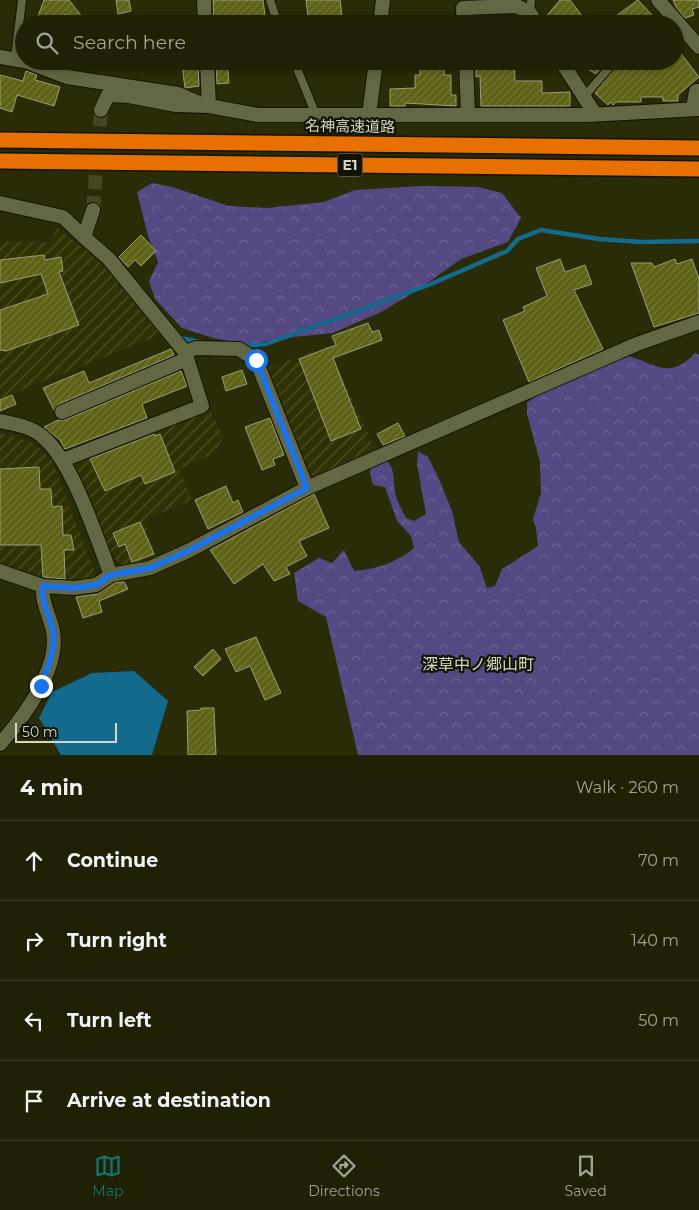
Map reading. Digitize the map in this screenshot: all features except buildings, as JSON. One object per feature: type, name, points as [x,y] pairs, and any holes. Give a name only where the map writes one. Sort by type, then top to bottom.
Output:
[{"type":"highway","name":"名神高速道路","points":[[0,140],[699,148]]},
{"type":"highway","name":"E1","points":[[0,161],[699,169]]},
{"type":"street","points":[[204,0],[205,15]]},
{"type":"street","points":[[381,15],[383,0]]},
{"type":"street","points":[[658,0],[671,15]]},
{"type":"street","points":[[464,4],[518,6],[533,12]]},
{"type":"street","points":[[684,30],[699,47]]},
{"type":"street","points":[[0,57],[15,59]]},
{"type":"street","points":[[48,70],[67,77],[178,94],[209,106]]},
{"type":"street","points":[[207,70],[209,106]]},
{"type":"street","points":[[369,115],[375,70]]},
{"type":"street","points":[[466,70],[468,115]]},
{"type":"street","points":[[567,70],[595,114]]},
{"type":"street","points":[[101,110],[108,95],[129,96],[176,105],[209,106],[258,115],[595,114],[696,109],[696,91],[699,91]]},
{"type":"street","points":[[0,203],[62,217],[109,260],[186,355],[202,406],[63,460]]},
{"type":"street","points":[[84,237],[93,210]]},
{"type":"street","points":[[0,571],[43,586],[74,588],[96,585],[111,575],[150,568],[190,550],[307,488],[637,344],[699,322]]},
{"type":"street","points":[[62,412],[186,355],[196,348],[240,349],[256,360],[307,488]]},
{"type":"street","points":[[0,421],[19,424],[42,435],[57,450],[63,460],[111,575]]},
{"type":"street","points":[[0,744],[29,707],[51,660],[53,633],[42,594],[43,586]]},
{"type":"lane","points":[[22,0],[22,15]]},
{"type":"lane","points":[[270,0],[275,15]]},
{"type":"lane","points":[[298,70],[316,115]]},
{"type":"lane","points":[[584,97],[608,70]]},
{"type":"shaded area","points":[[57,228],[89,252],[143,306],[162,334],[0,399],[0,241],[50,242]]},
{"type":"shaded area","points":[[328,346],[377,454],[321,475],[306,476],[265,369]]},
{"type":"shaded area","points":[[209,409],[223,436],[216,453],[179,469],[192,500],[144,520],[156,558],[126,568],[109,555],[72,462],[142,432]]},
{"type":"shaded area","points":[[0,432],[31,442],[51,458],[97,578],[78,582],[42,581],[0,566]]},
{"type":"green space","points":[[152,183],[172,187],[229,206],[267,208],[324,202],[355,190],[423,186],[478,187],[502,193],[521,218],[508,242],[461,259],[419,289],[383,311],[333,333],[274,339],[250,345],[213,338],[182,328],[155,299],[149,281],[158,262],[148,236],[137,192]]},
{"type":"green space","points":[[695,353],[699,355],[699,755],[358,755],[326,617],[298,601],[294,573],[319,558],[332,563],[344,550],[354,571],[371,569],[386,564],[400,558],[414,548],[411,536],[397,521],[385,487],[373,485],[370,474],[371,464],[385,458],[389,463],[399,505],[406,518],[414,521],[426,514],[417,464],[418,451],[428,457],[452,511],[459,542],[480,567],[487,588],[495,586],[502,569],[538,546],[533,519],[541,493],[540,462],[527,414],[527,403],[550,387],[563,381],[629,356],[656,366],[671,368],[679,366]]},
{"type":"water","points":[[134,671],[168,701],[152,755],[61,755],[39,718],[52,692],[92,673]]},
{"type":"waterway","points":[[242,346],[266,344],[431,284],[507,251],[518,239],[541,230],[599,239],[642,242],[699,241]]},
{"type":"waterway","points":[[181,338],[200,342]]},
{"type":"tunnel","points":[[93,210],[101,110]]},
{"type":"district","name":"深草中ノ郷山町","points":[[478,664]]},
{"type":"route","points":[[41,686],[51,660],[53,633],[42,594],[43,586],[74,588],[96,585],[111,575],[150,568],[190,550],[307,488],[256,360]]}]
